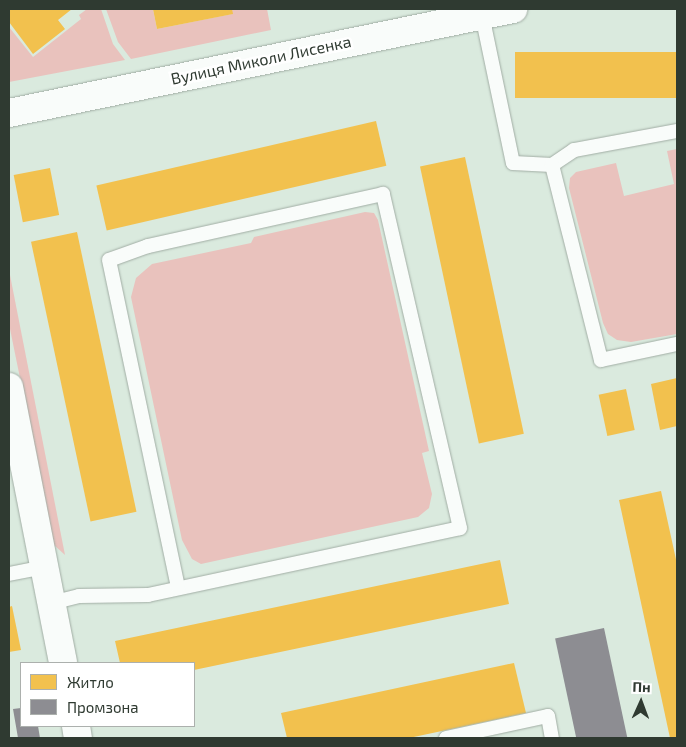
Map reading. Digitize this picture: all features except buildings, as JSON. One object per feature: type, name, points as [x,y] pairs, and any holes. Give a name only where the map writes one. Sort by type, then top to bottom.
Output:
[{"type":"street","name":"Вулиця Миколи Лисенка","points":[[9,113],[513,9]]},
{"type":"street","points":[[9,387],[63,662]]},
{"type":"lane","points":[[482,15],[514,163],[552,165],[574,150],[677,131]]},
{"type":"lane","points":[[552,165],[601,360],[677,344]]},
{"type":"lane","points":[[51,603],[79,596],[148,595],[460,528],[383,194],[148,246],[109,260],[178,588]]},
{"type":"lane","points":[[9,574],[45,567]]},
{"type":"lane","points":[[446,738],[548,716],[552,738]]},
{"type":"shaded area","points":[[87,9],[101,9],[113,44],[125,60],[9,82],[9,27],[33,57],[81,19],[79,15]]},
{"type":"shaded area","points":[[106,9],[153,9],[157,29],[232,14],[232,9],[267,9],[271,30],[131,59],[118,42]]},
{"type":"shaded area","points":[[677,149],[677,334],[631,342],[617,340],[608,334],[603,323],[569,188],[570,178],[576,172],[616,163],[624,196],[674,184],[667,151]]},
{"type":"shaded area","points":[[365,212],[374,213],[378,220],[429,451],[422,453],[432,494],[429,508],[418,517],[201,564],[192,559],[182,540],[131,297],[136,278],[152,264],[251,243],[254,237]]},
{"type":"shaded area","points":[[9,270],[65,555],[54,545],[9,324]]}]
